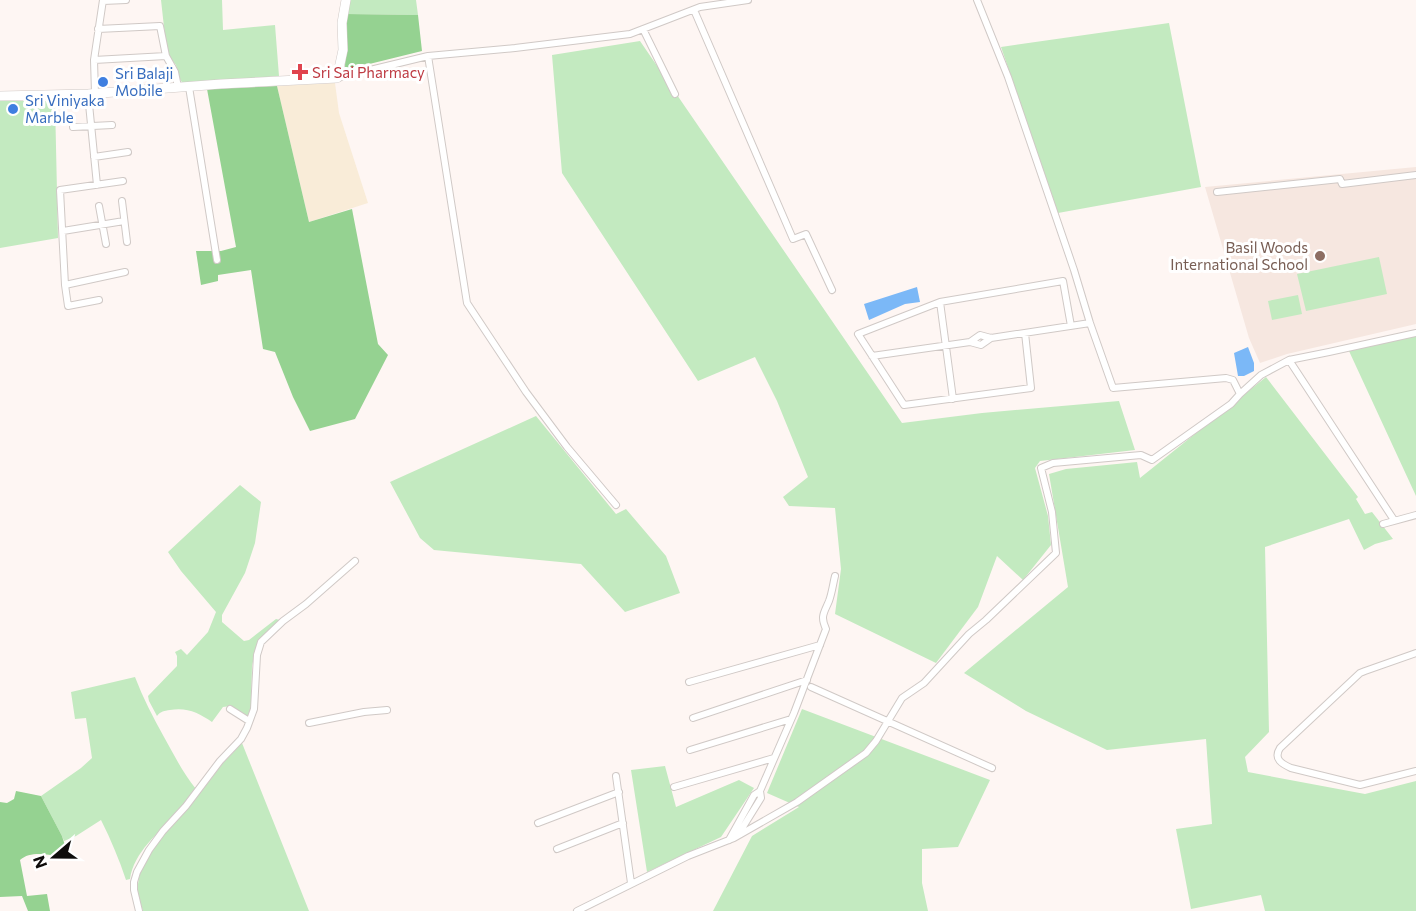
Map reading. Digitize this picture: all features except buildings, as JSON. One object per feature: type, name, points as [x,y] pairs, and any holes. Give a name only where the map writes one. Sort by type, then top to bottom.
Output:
[{"type":"street","points":[[97,185],[91,126],[98,29],[103,1],[126,0]]},
{"type":"street","points":[[337,78],[343,50],[342,24],[346,0]]},
{"type":"street","points":[[0,96],[92,93],[337,78],[428,56],[515,48],[630,33],[694,10],[748,0]]},
{"type":"street","points":[[977,0],[1008,77],[1113,388],[1226,378],[1233,380],[1240,394]]},
{"type":"street","points":[[694,10],[792,239],[806,234],[832,290]]},
{"type":"street","points":[[98,29],[160,26],[166,56],[175,72],[178,87]]},
{"type":"street","points":[[643,29],[675,94]]},
{"type":"street","points":[[94,60],[166,56]]},
{"type":"street","points":[[428,56],[467,303],[525,392],[616,505]]},
{"type":"street","points":[[189,87],[217,260]]},
{"type":"street","points":[[73,127],[112,125]]},
{"type":"street","points":[[94,157],[128,152]]},
{"type":"street","points":[[1217,192],[1341,179],[1342,184],[1416,175]]},
{"type":"street","points":[[99,300],[68,306],[60,190],[123,181]]},
{"type":"street","points":[[122,201],[127,242]]},
{"type":"street","points":[[99,206],[106,244]]},
{"type":"street","points":[[63,231],[124,221]]},
{"type":"street","points":[[65,285],[125,272]]},
{"type":"street","points":[[1025,333],[1031,388],[904,405],[858,334],[940,302],[1064,281],[1071,326]]},
{"type":"street","points":[[940,302],[953,399]]},
{"type":"street","points":[[872,356],[970,342],[980,335],[991,338],[1090,323]]},
{"type":"street","points":[[577,911],[688,856],[737,836],[797,802],[866,753],[902,698],[924,683],[969,634],[1056,553],[1052,512],[1041,468],[1053,463],[1141,455],[1152,460],[1231,405],[1261,375],[1289,360],[1416,333]]},
{"type":"street","points":[[1289,360],[1394,520]]},
{"type":"street","points":[[1383,524],[1416,515]]},
{"type":"street","points":[[139,911],[134,882],[149,850],[220,761],[242,739],[254,709],[256,655],[261,642],[355,561]]},
{"type":"street","points":[[737,836],[761,798],[760,791],[807,680],[826,629],[822,617],[830,599],[835,576]]},
{"type":"street","points":[[688,682],[820,645]]},
{"type":"street","points":[[1416,653],[1360,673],[1277,753],[1281,764],[1291,768],[1360,785],[1416,771]]},
{"type":"street","points":[[693,718],[807,680]]},
{"type":"street","points":[[811,687],[992,768]]},
{"type":"street","points":[[230,710],[249,721]]},
{"type":"street","points":[[309,723],[364,712],[387,710]]},
{"type":"street","points":[[690,750],[791,719]]},
{"type":"street","points":[[674,786],[774,758]]},
{"type":"street","points":[[616,776],[631,883]]},
{"type":"street","points":[[729,840],[754,795],[760,791]]},
{"type":"street","points":[[538,823],[619,792]]},
{"type":"street","points":[[556,849],[623,823]]},
{"type":"shaded area","points":[[335,83],[339,113],[368,203],[309,222],[277,86]]},
{"type":"shaded area","name":"Basil Woods International School","points":[[1416,167],[1416,324],[1287,354],[1260,363],[1249,338],[1205,187]]},
{"type":"green space","points":[[161,0],[222,0],[223,30],[275,25],[279,76],[183,84],[178,76],[176,65],[167,54]]},
{"type":"green space","points":[[349,0],[416,0],[418,15],[346,14]]},
{"type":"green space","points":[[346,14],[418,15],[422,51],[345,70]]},
{"type":"green space","points":[[1169,23],[1201,187],[1058,213],[1001,47]]},
{"type":"green space","points":[[640,41],[902,423],[982,413],[1119,401],[1135,450],[1040,461],[1035,468],[1048,516],[1051,545],[1023,580],[997,556],[978,607],[936,663],[835,614],[841,569],[835,508],[789,506],[783,497],[808,477],[777,401],[755,357],[698,381],[562,173],[552,55]]},
{"type":"green space","points":[[277,86],[309,222],[352,209],[378,344],[388,355],[355,419],[310,431],[275,352],[263,349],[251,270],[218,275],[218,281],[201,285],[196,251],[221,251],[236,247],[207,89]]},
{"type":"green space","points":[[0,101],[55,101],[58,238],[0,248]]},
{"type":"green space","points":[[1379,257],[1387,294],[1306,311],[1297,274]]},
{"type":"green space","points":[[1298,295],[1302,314],[1272,320],[1268,301]]},
{"type":"green space","points":[[1416,335],[1416,496],[1349,351]]},
{"type":"green space","points":[[1266,377],[1358,497],[1356,499],[1365,514],[1372,512],[1393,539],[1364,550],[1349,519],[1265,547],[1269,732],[1245,757],[1248,772],[1365,794],[1416,781],[1416,911],[1265,911],[1261,895],[1191,909],[1176,829],[1212,824],[1206,739],[1107,750],[1026,711],[964,673],[1068,587],[1049,474],[1066,469],[1137,462],[1140,478]]},
{"type":"green space","points":[[536,416],[616,514],[626,509],[666,556],[680,593],[625,612],[581,564],[434,550],[420,538],[390,482]]},
{"type":"green space","points":[[240,485],[261,502],[255,543],[245,573],[222,615],[222,622],[244,641],[249,640],[276,619],[280,620],[257,644],[252,666],[249,717],[231,706],[223,707],[212,722],[197,713],[182,709],[164,711],[157,716],[148,696],[177,666],[175,652],[181,649],[187,655],[208,632],[216,612],[168,552]]},
{"type":"green space","points":[[135,677],[160,730],[196,789],[142,852],[132,869],[130,879],[126,880],[101,820],[64,841],[41,796],[92,758],[86,718],[75,719],[71,692]]},
{"type":"green space","points":[[802,709],[990,780],[958,847],[922,849],[922,883],[928,911],[713,911],[752,836],[799,807],[767,793]]},
{"type":"green space","points":[[242,743],[309,911],[143,911],[138,896],[138,884],[140,871],[146,858],[166,830],[187,810],[223,763]]},
{"type":"green space","points":[[665,766],[676,807],[739,780],[754,788],[721,837],[647,872],[631,770]]},
{"type":"green space","points":[[16,791],[41,796],[62,836],[69,858],[37,854],[20,860],[27,896],[47,894],[50,911],[28,911],[22,896],[0,897],[0,802],[7,803],[14,799]]},
{"type":"water","points":[[917,287],[920,302],[905,304],[869,320],[864,304]]},
{"type":"water","points":[[1248,347],[1254,363],[1254,371],[1238,376],[1234,353]]},
{"type":"place","name":"Sri Sai Pharmacy","points":[[300,72]]},
{"type":"place","name":"Sri Balaji Mobile","points":[[103,82]]},
{"type":"place","name":"Sri Viniyaka Marble","points":[[13,109]]},
{"type":"place","name":"Basil Woods International School","points":[[1320,256]]}]
